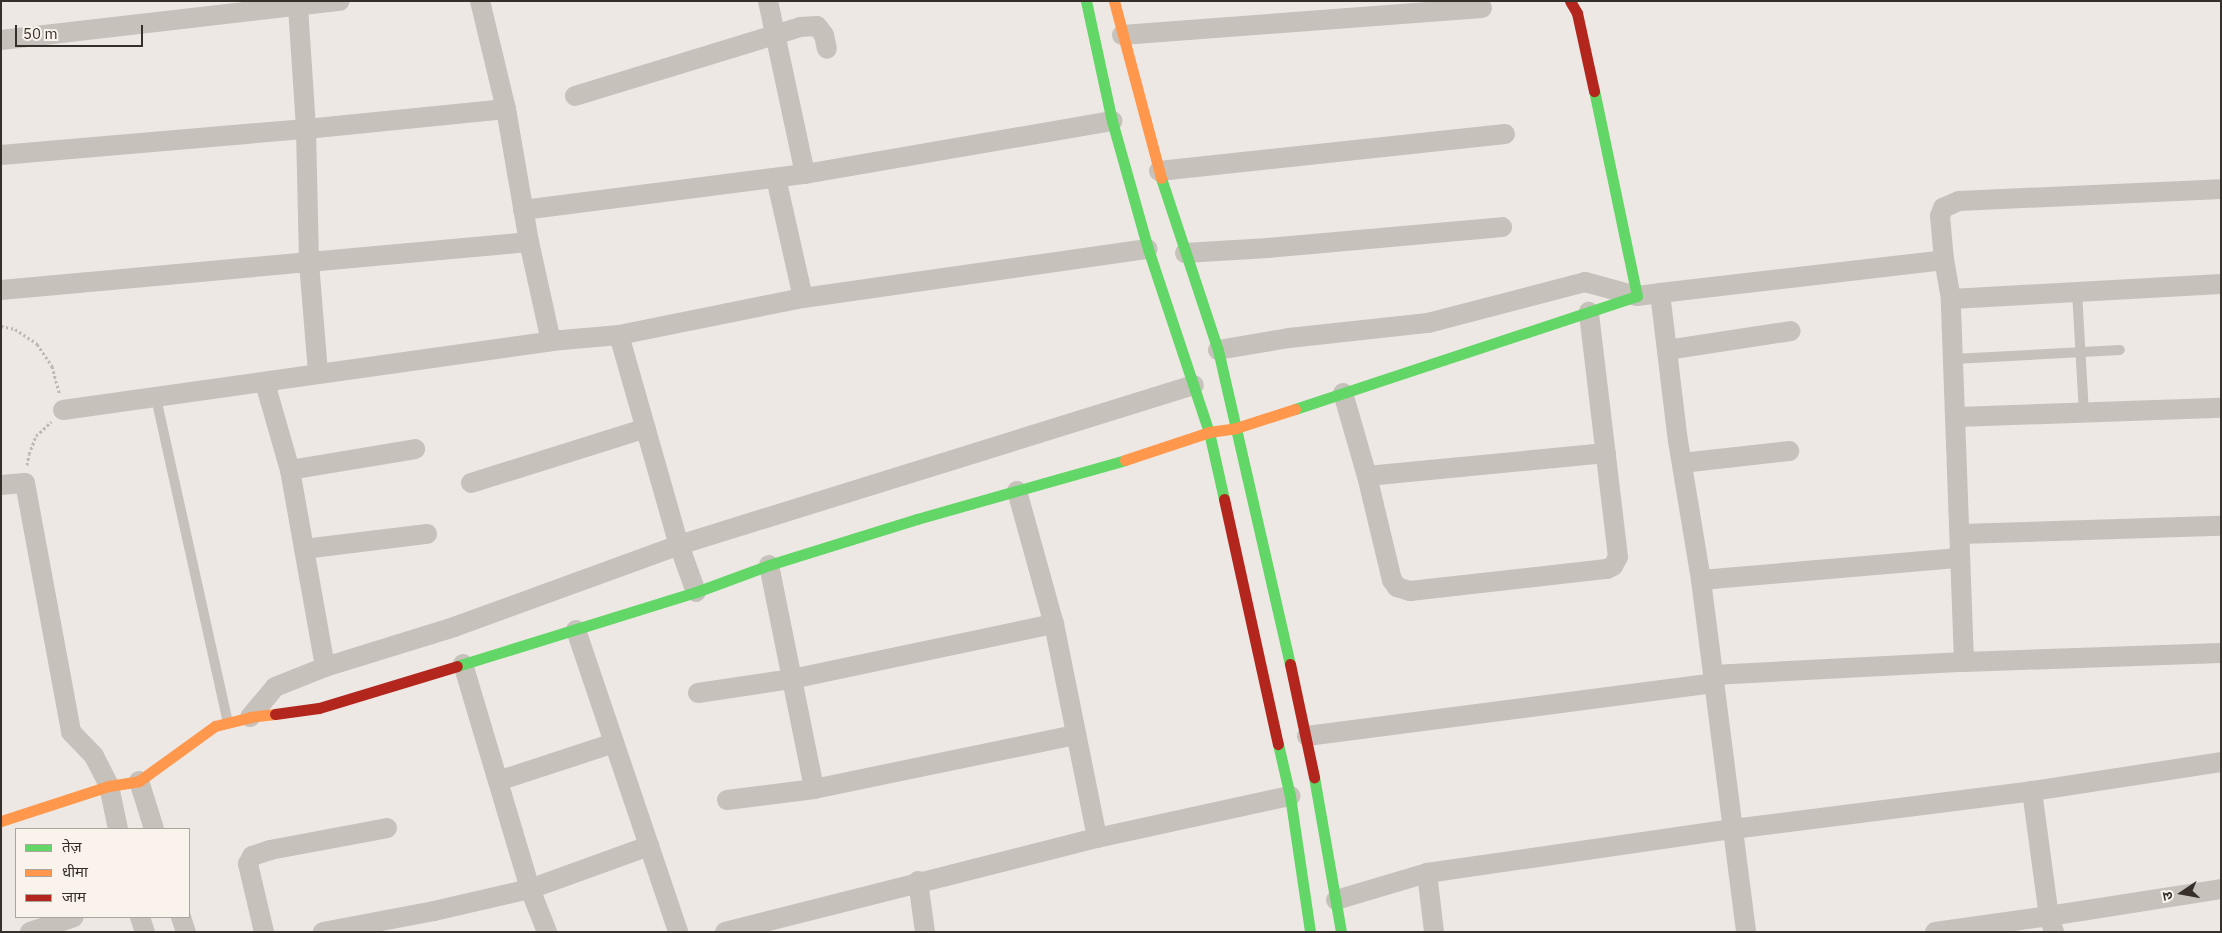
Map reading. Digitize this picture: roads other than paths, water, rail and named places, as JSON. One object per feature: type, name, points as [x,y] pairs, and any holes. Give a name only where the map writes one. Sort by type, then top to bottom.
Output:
[{"type":"street","points":[[1,40],[340,1]]},
{"type":"street","points":[[480,1],[506,109],[529,242],[551,341]]},
{"type":"street","points":[[768,1],[806,174]]},
{"type":"street","points":[[1086,1],[1112,121],[1148,249],[1209,432],[1290,796],[1310,932]]},
{"type":"street","points":[[1114,1],[1159,172],[1218,350],[1307,736],[1341,932]]},
{"type":"street","points":[[1570,1],[1577,13],[1637,296]]},
{"type":"street","points":[[298,7],[306,129],[309,263],[318,373]]},
{"type":"street","points":[[1122,36],[1482,8]]},
{"type":"street","points":[[575,96],[800,27],[817,26],[824,35],[827,49]]},
{"type":"street","points":[[1,155],[306,129],[506,109]]},
{"type":"street","points":[[523,210],[806,174],[1112,121]]},
{"type":"street","points":[[1159,172],[1505,134]]},
{"type":"street","points":[[776,178],[803,298]]},
{"type":"street","points":[[1964,662],[1959,558],[1957,417],[1951,299],[1944,260],[1940,216],[1942,208],[1950,203],[2221,188]]},
{"type":"street","points":[[1185,253],[1268,248],[1502,227]]},
{"type":"street","points":[[1,290],[529,242]]},
{"type":"street","points":[[63,410],[265,383],[318,373],[551,341],[619,335],[803,298],[1148,249]]},
{"type":"street","points":[[1,821],[109,786],[139,781],[215,726],[250,717],[319,708],[696,592],[770,565],[1017,491],[1092,471],[1209,432],[1236,428],[1637,296],[1944,260]]},
{"type":"street","points":[[1218,350],[1289,338],[1428,323],[1585,282],[1637,296]]},
{"type":"street","points":[[1951,299],[2221,284]]},
{"type":"street","points":[[1660,293],[1682,463],[1701,580],[1746,932]]},
{"type":"street","points":[[1342,393],[1367,476],[1392,580],[1398,588],[1410,591],[1607,569],[1613,566],[1618,557],[1589,312]]},
{"type":"street","points":[[1667,350],[1791,331]]},
{"type":"street","points":[[619,335],[679,545],[696,592]]},
{"type":"street","points":[[265,383],[290,470],[325,667]]},
{"type":"street","points":[[250,717],[275,688],[325,667],[454,627],[679,545],[1194,385]]},
{"type":"street","points":[[1957,417],[2221,408]]},
{"type":"street","points":[[470,483],[646,428]]},
{"type":"street","points":[[290,470],[415,449]]},
{"type":"street","points":[[1682,463],[1788,451]]},
{"type":"street","points":[[1367,476],[1606,453]]},
{"type":"street","points":[[1,485],[25,483],[71,732],[94,756],[109,786],[118,828]]},
{"type":"street","points":[[1017,491],[1054,624],[1097,838]]},
{"type":"street","points":[[1960,534],[2221,526]]},
{"type":"street","points":[[304,549],[427,534]]},
{"type":"street","points":[[1701,580],[1959,558]]},
{"type":"street","points":[[770,565],[814,789]]},
{"type":"street","points":[[698,693],[792,679],[1054,624]]},
{"type":"street","points":[[576,630],[678,932]]},
{"type":"street","points":[[1307,736],[1713,679],[1964,662],[2221,653]]},
{"type":"street","points":[[463,664],[530,889],[547,932]]},
{"type":"street","points":[[727,800],[814,789],[1075,735]]},
{"type":"street","points":[[498,781],[614,743]]},
{"type":"street","points":[[1336,900],[1426,873],[1733,829],[2032,791],[2221,762]]},
{"type":"street","points":[[139,781],[154,828]]},
{"type":"street","points":[[2032,791],[2051,924]]},
{"type":"street","points":[[725,932],[779,925],[918,881],[1097,838],[1290,796]]},
{"type":"street","points":[[264,932],[248,864],[252,856],[270,850],[386,828]]},
{"type":"street","points":[[323,932],[434,911],[530,889],[649,846]]},
{"type":"street","points":[[1426,873],[1434,932]]},
{"type":"street","points":[[918,881],[925,932]]},
{"type":"street","points":[[1935,932],[2051,924],[2221,889]]},
{"type":"street","points":[[30,932],[71,918]]},
{"type":"street","points":[[140,918],[145,932]]},
{"type":"street","points":[[181,918],[186,932]]},
{"type":"lane","points":[[2077,292],[2084,413]]},
{"type":"lane","points":[[1954,359],[2120,350]]},
{"type":"lane","points":[[156,398],[228,723]]}]
